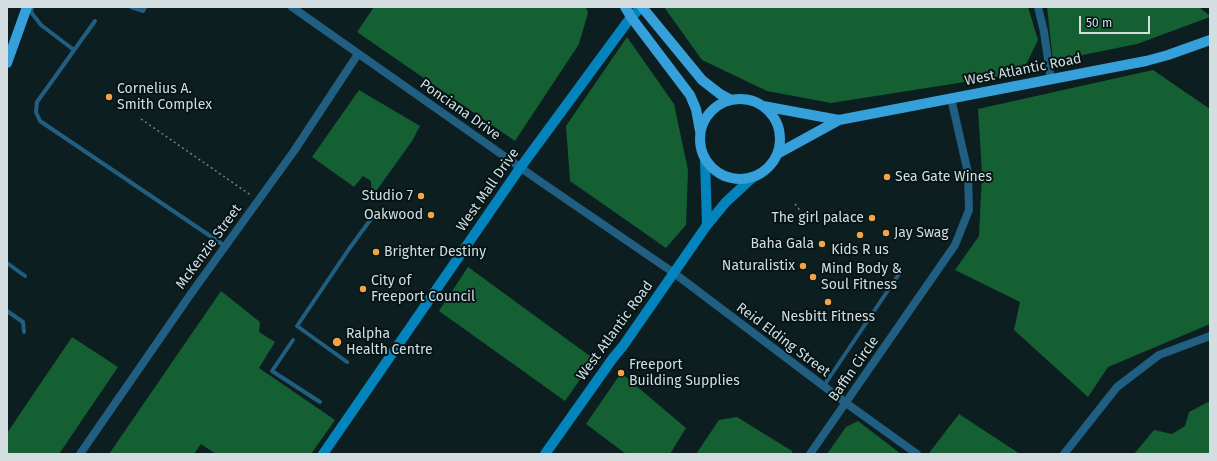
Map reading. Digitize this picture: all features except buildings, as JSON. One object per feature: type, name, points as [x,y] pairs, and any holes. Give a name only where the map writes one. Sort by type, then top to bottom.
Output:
[{"type":"main road","points":[[7,63],[27,7]]},
{"type":"main road","points":[[625,7],[690,95],[698,116],[701,147],[705,158],[720,174],[730,178],[741,179],[752,178],[760,174],[767,169],[777,154],[780,141],[778,127],[772,115],[762,106],[747,100],[731,100],[719,104],[710,112],[703,123],[700,135]]},
{"type":"main road","points":[[642,7],[702,80],[720,94],[731,100]]},
{"type":"main road","name":"West Atlantic Road","points":[[777,154],[839,120],[1146,61],[1210,40]]},
{"type":"main road","name":"West Atlantic Road","points":[[762,106],[839,120]]},
{"type":"street","name":"Ponciana Drive","points":[[292,7],[520,168],[674,273]]},
{"type":"street","name":"West Mall Drive","points":[[323,454],[520,168],[631,17],[642,7]]},
{"type":"street","points":[[1038,7],[1044,32],[1051,80]]},
{"type":"street","name":"McKenzie Street","points":[[80,454],[190,295],[294,151],[358,54]]},
{"type":"street","name":"Baffin Circle","points":[[810,454],[955,245],[969,210],[968,173],[951,98]]},
{"type":"street","points":[[705,158],[707,225]]},
{"type":"street","name":"West Atlantic Road","points":[[546,454],[707,225],[726,202],[752,178]]},
{"type":"street","name":"Reid Elding Street","points":[[674,273],[824,387],[917,454]]},
{"type":"street","points":[[1064,454],[1118,387],[1159,355],[1210,336]]},
{"type":"lane","points":[[32,7],[31,12],[41,25],[74,50]]},
{"type":"lane","points":[[131,7],[143,10],[145,7]]},
{"type":"lane","points":[[95,21],[37,102],[36,112],[40,121],[225,246]]},
{"type":"lane","points":[[347,362],[297,326],[371,219]]},
{"type":"lane","points":[[7,263],[25,276]]},
{"type":"lane","points":[[824,387],[901,272]]},
{"type":"lane","points":[[7,311],[23,322],[24,332]]},
{"type":"lane","points":[[293,340],[272,371],[320,402]]},
{"type":"path","points":[[141,119],[258,201]]},
{"type":"path","points":[[795,204],[806,218]]},
{"type":"green space","points":[[374,7],[586,7],[588,13],[579,44],[515,141],[357,32]]},
{"type":"green space","points":[[664,7],[1028,7],[1038,40],[1022,73],[831,103],[767,91],[702,60]]},
{"type":"green space","points":[[1047,7],[1199,7],[1210,17],[1137,44],[1053,61]]},
{"type":"green space","points":[[627,37],[674,104],[688,170],[686,225],[666,248],[570,181],[566,126]]},
{"type":"green space","points":[[1153,70],[1210,109],[1210,324],[1108,367],[1088,397],[1014,330],[1020,302],[955,270],[979,236],[982,173],[978,109]]},
{"type":"green space","points":[[359,90],[420,126],[412,141],[372,197],[371,181],[363,176],[354,187],[312,157]]},
{"type":"green space","points":[[468,267],[594,359],[565,401],[439,311]]},
{"type":"green space","points":[[221,291],[260,322],[259,332],[275,342],[259,368],[335,420],[311,454],[216,454],[201,444],[194,454],[109,454]]},
{"type":"green space","points":[[72,337],[118,367],[59,454],[7,454],[7,433]]},
{"type":"green space","points":[[621,373],[686,428],[670,454],[626,454],[586,424]]},
{"type":"green space","points":[[1210,401],[1210,454],[1134,454],[1154,430],[1172,434],[1185,426],[1189,412]]},
{"type":"green space","points":[[959,414],[1020,454],[929,453]]},
{"type":"green space","points":[[737,417],[792,451],[792,454],[696,454],[719,420]]},
{"type":"green space","points":[[858,421],[901,454],[827,454],[846,427]]},
{"type":"place","name":"Cornelius A. Smith Complex","points":[[109,97]]},
{"type":"place","name":"Sea Gate Wines","points":[[887,177]]},
{"type":"place","name":"Studio 7","points":[[421,196]]},
{"type":"place","name":"Oakwood","points":[[431,215]]},
{"type":"place","name":"The girl palace","points":[[872,218]]},
{"type":"place","name":"Jay Swag","points":[[886,233]]},
{"type":"place","name":"Kids R us","points":[[860,235]]},
{"type":"place","name":"Baha Gala","points":[[822,244]]},
{"type":"place","name":"Brighter Destiny","points":[[376,252]]},
{"type":"place","name":"Naturalistix","points":[[803,266]]},
{"type":"place","name":"Mind Body & Soul Fitness","points":[[813,277]]},
{"type":"place","name":"City of Freeport Council","points":[[363,289]]},
{"type":"place","name":"Nesbitt Fitness","points":[[828,302]]},
{"type":"place","name":"Ralpha Health Centre","points":[[337,342]]},
{"type":"place","name":"Freeport Building Supplies","points":[[621,373]]}]
